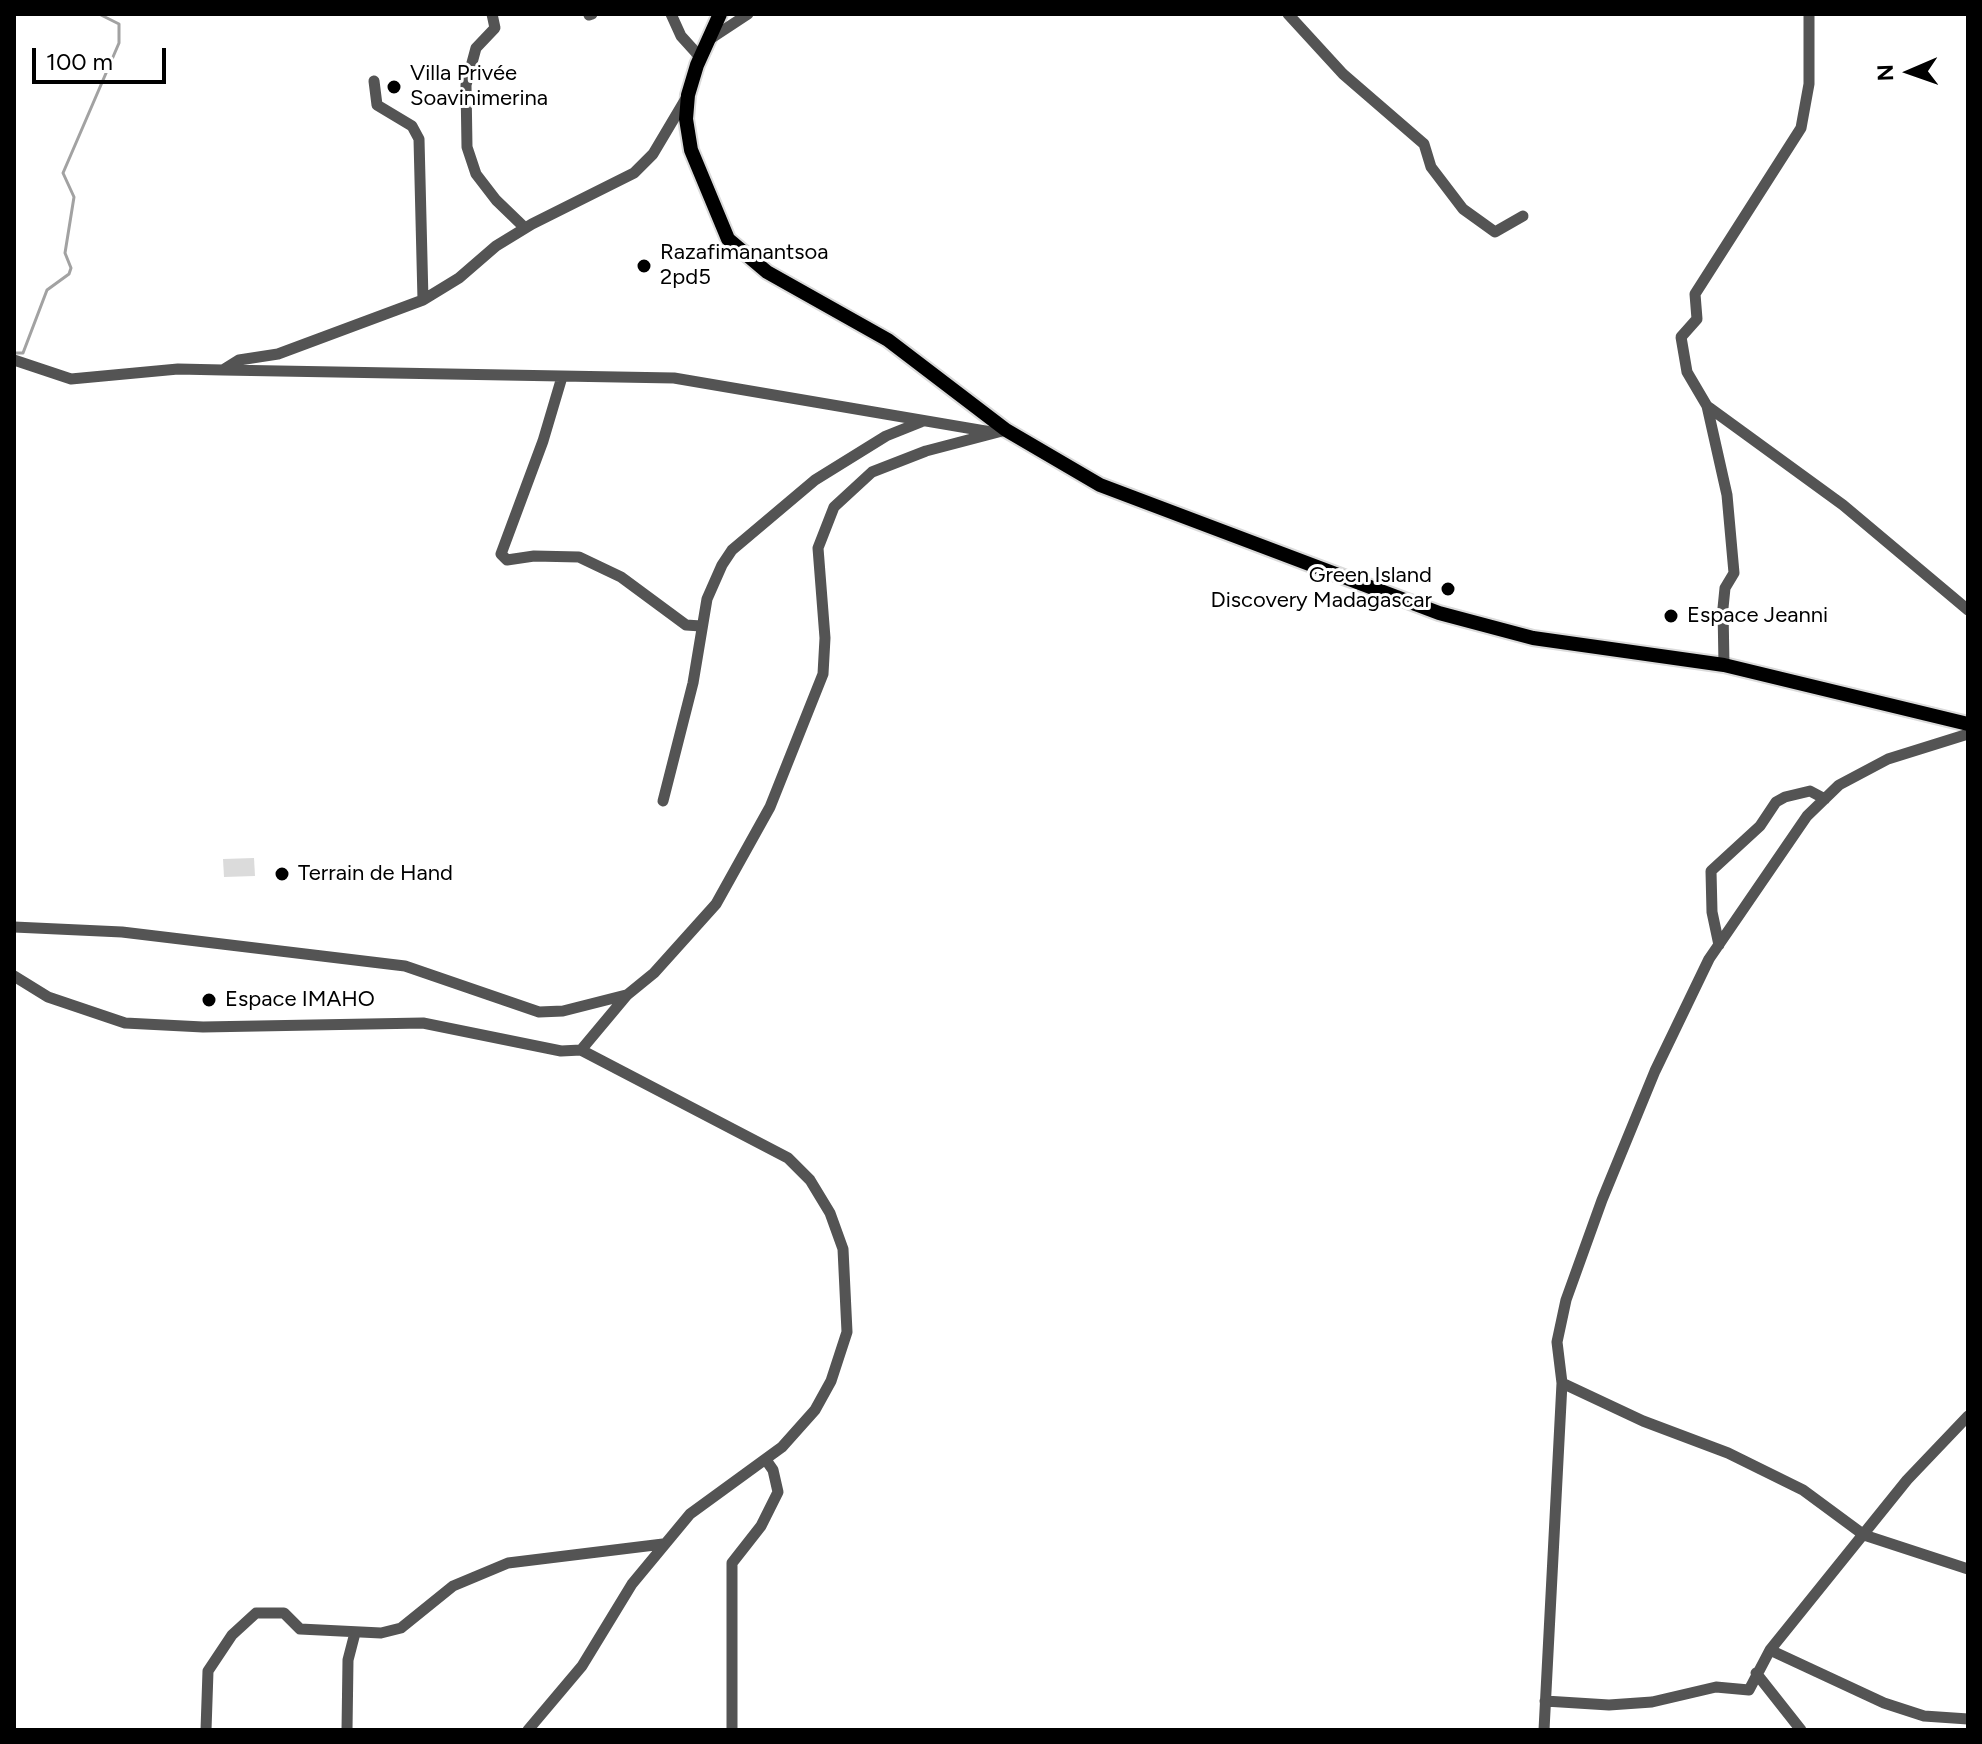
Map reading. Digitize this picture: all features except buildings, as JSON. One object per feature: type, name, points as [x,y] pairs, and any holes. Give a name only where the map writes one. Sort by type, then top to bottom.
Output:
[{"type":"main road","points":[[720,14],[700,57],[688,95],[691,150],[728,239],[767,272],[888,340],[998,431],[1100,485],[1426,609],[1533,638],[1724,665],[1968,724]]},
{"type":"street","points":[[492,14],[495,28],[476,48],[466,85],[467,147],[476,174],[496,200],[525,228]]},
{"type":"street","points":[[671,14],[681,36],[700,57]]},
{"type":"street","points":[[707,41],[748,14]]},
{"type":"street","points":[[1288,14],[1343,74],[1418,137],[1440,181],[1463,209],[1495,232],[1523,216]]},
{"type":"street","points":[[1724,665],[1725,588],[1734,573],[1727,495],[1707,406],[1687,372],[1681,337],[1697,319],[1695,294],[1801,128],[1809,84],[1809,14]]},
{"type":"street","points":[[374,81],[377,105],[412,126],[419,139],[423,300]]},
{"type":"street","points":[[223,370],[239,360],[278,354],[423,300],[459,278],[496,246],[525,228],[634,173],[653,154],[688,95]]},
{"type":"street","points":[[14,360],[71,379],[178,369],[674,378],[922,422],[998,431]]},
{"type":"street","points":[[562,377],[543,441],[501,554],[507,560],[534,556],[579,557],[621,577],[686,625],[701,626]]},
{"type":"street","points":[[1707,406],[1843,505],[1968,610]]},
{"type":"street","points":[[663,801],[693,683],[707,599],[732,550],[815,480],[886,436],[922,422]]},
{"type":"street","points":[[581,1050],[627,995],[654,973],[716,904],[785,773],[823,674],[825,638],[818,548],[834,507],[872,472],[998,431]]},
{"type":"street","points":[[1544,1730],[1562,1383],[1557,1342],[1580,1261],[1655,1071],[1719,945],[1807,816],[1839,785],[1888,759],[1968,734]]},
{"type":"street","points":[[1719,945],[1712,912],[1711,871],[1760,826],[1776,802],[1810,791],[1825,799]]},
{"type":"street","points":[[14,927],[122,932],[405,966],[539,1012],[578,1008],[627,995]]},
{"type":"street","points":[[14,976],[48,997],[125,1023],[203,1027],[423,1023],[561,1051],[581,1050],[788,1158],[810,1180],[830,1213],[843,1249],[847,1332],[831,1381],[815,1410],[766,1460],[721,1488],[690,1514],[663,1544],[614,1611],[582,1666],[528,1730]]},
{"type":"street","points":[[1562,1383],[1643,1421],[1728,1453],[1778,1477],[1803,1490],[1864,1535],[1968,1569]]},
{"type":"street","points":[[1545,1701],[1609,1705],[1652,1702],[1716,1687],[1749,1690],[1770,1650],[1907,1480],[1968,1416]]},
{"type":"street","points":[[732,1730],[732,1563],[761,1526],[778,1492],[773,1470],[766,1460]]},
{"type":"street","points":[[206,1730],[208,1671],[232,1635],[256,1613],[284,1613],[300,1629],[355,1633],[401,1628],[453,1586],[508,1563],[663,1544]]},
{"type":"street","points":[[347,1730],[348,1660],[355,1633]]},
{"type":"street","points":[[1770,1650],[1884,1703],[1924,1716],[1968,1719]]},
{"type":"street","points":[[1756,1673],[1801,1730]]},
{"type":"shaded area","points":[[254,858],[255,876],[224,877],[223,859]]},
{"type":"waterway","points":[[14,353],[23,353],[47,290],[69,274],[71,268],[65,253],[74,197],[63,173],[119,43],[119,24],[99,14]]},
{"type":"place","name":"Villa Privée Soavinimerina","points":[[394,87]]},
{"type":"place","name":"Razafimanantsoa 2pd5","points":[[644,266]]},
{"type":"place","name":"Green Island Discovery Madagascar","points":[[1448,589]]},
{"type":"place","name":"Espace Jeanni","points":[[1671,616]]},
{"type":"place","name":"Terrain de Hand","points":[[282,874]]},
{"type":"place","name":"Espace IMAHO","points":[[209,1000]]}]
